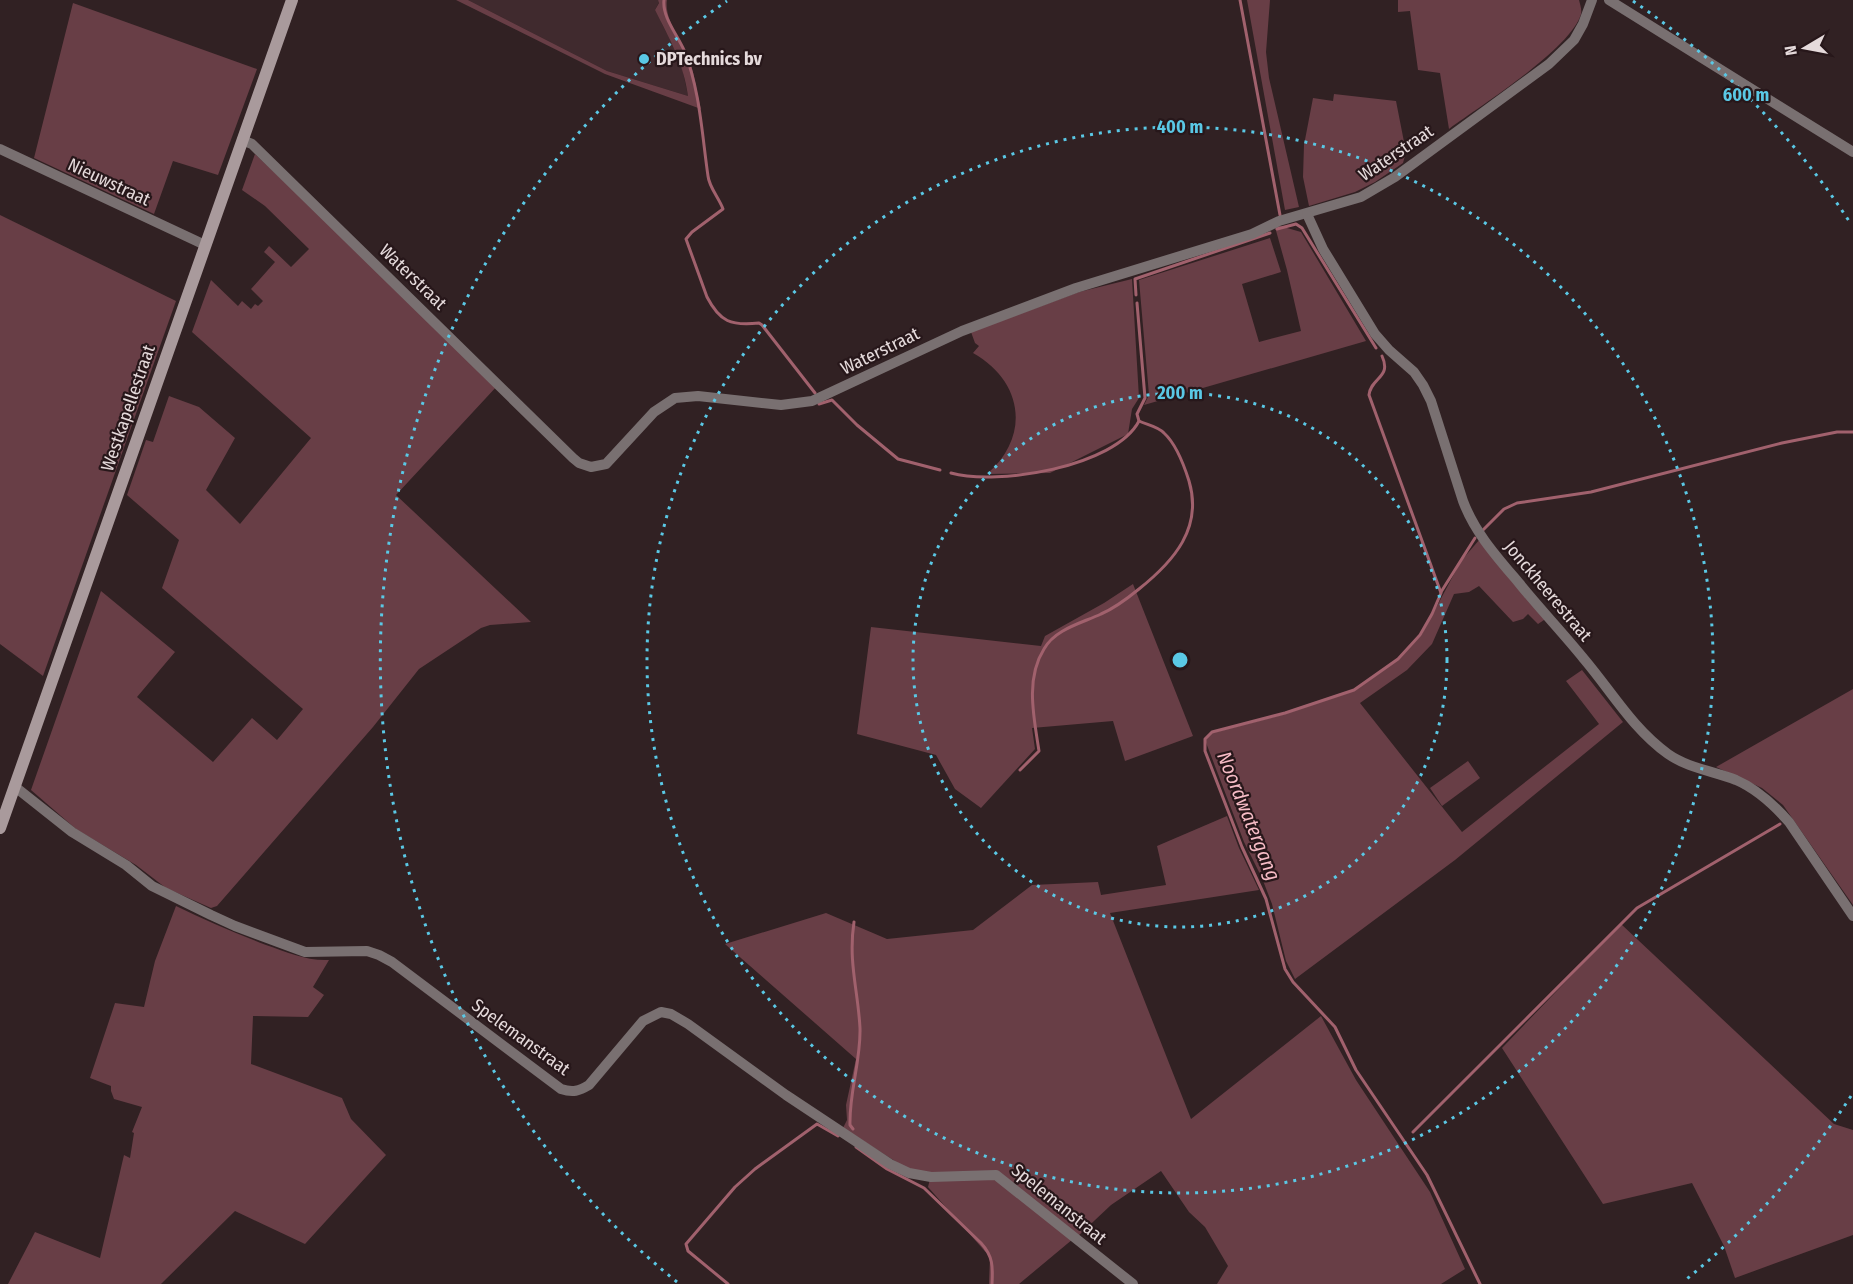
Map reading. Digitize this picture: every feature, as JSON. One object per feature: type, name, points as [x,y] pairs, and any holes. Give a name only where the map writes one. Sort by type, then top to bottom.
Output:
[{"type":"street","name":"Westkapellestraat","points":[[0,828],[292,0]]},
{"type":"street","name":"Waterstraat","points":[[242,140],[252,144],[573,458],[591,467],[601,466],[610,460],[654,412],[675,398],[698,396],[781,405],[812,400],[962,331],[1066,292],[1241,237],[1279,221],[1361,197],[1375,190],[1549,64],[1574,40],[1592,0]]},
{"type":"street","points":[[1609,0],[1853,152]]},
{"type":"street","name":"Nieuwstraat","points":[[0,149],[205,245]]},
{"type":"street","name":"Jonckheerestraat","points":[[1307,214],[1323,249],[1375,334],[1424,385],[1431,400],[1468,516],[1484,542],[1654,744],[1671,756],[1693,766],[1737,781],[1757,792],[1777,808],[1853,916]]},
{"type":"street","name":"Spelemanstraat","points":[[15,786],[72,832],[126,865],[152,886],[235,926],[305,952],[367,951],[380,955],[561,1089],[571,1092],[589,1085],[644,1021],[661,1012],[671,1014],[786,1095],[890,1164],[909,1173],[931,1176],[996,1175],[1133,1284]]},
{"type":"shaded area","points":[[456,0],[468,0],[607,71],[688,96],[671,41],[655,10],[659,3],[658,0],[667,0],[668,16],[690,62],[701,109],[605,74]]},
{"type":"shaded area","points":[[468,0],[658,0],[655,10],[682,67],[688,96],[607,71]]},
{"type":"shaded area","points":[[1247,0],[1270,0],[1266,52],[1269,78],[1299,207],[1285,210]]},
{"type":"shaded area","points":[[1398,0],[1579,0],[1581,14],[1574,28],[1561,44],[1543,60],[1449,129],[1440,73],[1418,70],[1410,11],[1398,12]]},
{"type":"shaded area","points":[[73,3],[257,69],[218,175],[173,161],[154,214],[34,158]]},
{"type":"shaded area","points":[[1334,94],[1396,101],[1406,152],[1403,163],[1375,182],[1355,192],[1309,206],[1303,177],[1304,145],[1313,98],[1333,101]]},
{"type":"shaded area","points":[[255,154],[498,385],[396,495],[531,622],[490,625],[481,628],[419,669],[373,727],[217,906],[211,908],[166,888],[136,865],[76,829],[31,790],[101,591],[175,652],[137,697],[213,762],[252,718],[277,740],[303,709],[162,588],[179,540],[127,495],[146,440],[153,442],[169,396],[199,407],[235,438],[206,490],[240,524],[311,438],[192,332],[211,280],[238,306],[242,301],[251,309],[255,304],[258,306],[263,301],[251,289],[275,262],[264,252],[269,246],[291,267],[309,249],[265,206],[242,190]]},
{"type":"shaded area","points":[[0,215],[176,301],[43,676],[0,644]]},
{"type":"shaded area","points":[[1280,226],[1301,232],[1366,341],[1144,405],[1149,395],[1139,280],[1270,238],[1281,272],[1242,284],[1259,342],[1301,331],[1275,227]]},
{"type":"shaded area","points":[[1132,279],[1139,398],[1132,409],[1128,434],[1050,473],[987,474],[1001,459],[1010,443],[1015,426],[1015,410],[1011,394],[1002,378],[990,365],[973,353],[979,346],[975,343],[971,332],[1079,292]]},
{"type":"shaded area","points":[[1480,539],[1547,618],[1538,624],[1528,614],[1523,619],[1513,622],[1479,586],[1469,592],[1454,594],[1432,644],[1407,670],[1360,703],[1462,832],[1599,724],[1566,681],[1582,670],[1623,722],[1455,860],[1295,979],[1286,961],[1272,904],[1244,842],[1205,740],[1212,733],[1285,714],[1354,691],[1398,660],[1421,636],[1461,561]]},
{"type":"shaded area","points":[[1133,584],[1193,736],[1125,761],[1113,721],[1032,728],[1035,749],[981,808],[955,789],[936,755],[857,734],[871,627],[1041,646],[1045,636]]},
{"type":"shaded area","points":[[1853,689],[1853,905],[1783,805],[1762,788],[1716,767]]},
{"type":"shaded area","points":[[1468,761],[1480,778],[1442,806],[1430,788]]},
{"type":"shaded area","points":[[1227,816],[1259,890],[1110,913],[1191,1119],[1321,1016],[1356,1080],[1430,1192],[1465,1269],[1441,1284],[1217,1284],[1228,1266],[1205,1227],[1189,1212],[1161,1171],[1111,1205],[1077,1237],[1000,1173],[932,1174],[909,1170],[843,1128],[847,1120],[846,1105],[856,1059],[725,944],[826,913],[887,939],[973,930],[1032,885],[1098,882],[1101,895],[1166,885],[1157,846]]},
{"type":"shaded area","points":[[176,906],[266,945],[304,958],[329,960],[313,987],[324,995],[308,1017],[253,1016],[251,1064],[342,1098],[351,1119],[386,1155],[305,1244],[235,1211],[161,1284],[8,1284],[35,1232],[100,1258],[124,1155],[130,1158],[134,1133],[132,1132],[142,1107],[114,1099],[111,1086],[90,1078],[115,1003],[144,1007],[155,961]]},
{"type":"shaded area","points":[[1621,924],[1834,1124],[1853,1130],[1853,1235],[1735,1278],[1724,1246],[1692,1183],[1603,1204],[1502,1048]]},
{"type":"shaded area","points":[[986,1178],[998,1181],[1073,1239],[1019,1284],[989,1284],[990,1257],[928,1187],[930,1179]]},
{"type":"waterway","points":[[664,0],[665,13],[684,50],[694,81],[709,180],[723,209],[686,239],[707,297],[717,312],[727,320],[734,323],[762,325],[815,393]]},
{"type":"waterway","points":[[1240,0],[1280,215]]},
{"type":"waterway","name":"Noordwatergang","points":[[1277,229],[1296,224],[1302,228],[1376,348]]},
{"type":"waterway","points":[[1136,295],[1135,279],[1270,233]]},
{"type":"waterway","points":[[951,473],[996,477],[1053,469],[1081,461],[1106,450],[1126,437],[1139,421],[1137,414],[1145,398],[1137,303]]},
{"type":"waterway","name":"Noordwatergang","points":[[1382,356],[1383,373],[1373,384],[1369,395],[1441,593],[1432,614],[1420,635],[1398,659],[1354,690],[1285,713],[1212,732],[1205,739],[1205,751],[1242,847],[1266,899],[1285,969],[1293,982],[1335,1027],[1356,1070],[1427,1175],[1480,1284]]},
{"type":"waterway","points":[[819,402],[819,404],[832,400],[857,425],[898,459],[940,470]]},
{"type":"waterway","points":[[1020,770],[1039,751],[1032,699],[1034,673],[1044,649],[1055,636],[1111,609],[1139,589],[1174,555],[1189,528],[1192,498],[1189,481],[1179,455],[1161,431],[1139,421]]},
{"type":"waterway","points":[[1482,531],[1504,509],[1517,503],[1591,492],[1782,443],[1837,432],[1853,432]]},
{"type":"waterway","points":[[1441,592],[1475,538]]},
{"type":"waterway","points":[[1413,1132],[1637,908],[1780,824]]},
{"type":"waterway","points":[[853,1129],[850,1125],[850,1113],[860,1040],[852,950],[854,922]]},
{"type":"waterway","points":[[728,1284],[688,1251],[686,1244],[735,1187],[755,1169],[817,1124],[838,1136]]},
{"type":"waterway","points":[[856,1147],[887,1169],[924,1188],[981,1243],[988,1252],[991,1262],[992,1284]]},
{"type":"place","name":"DPTechnics bv","points":[[644,59]]}]
